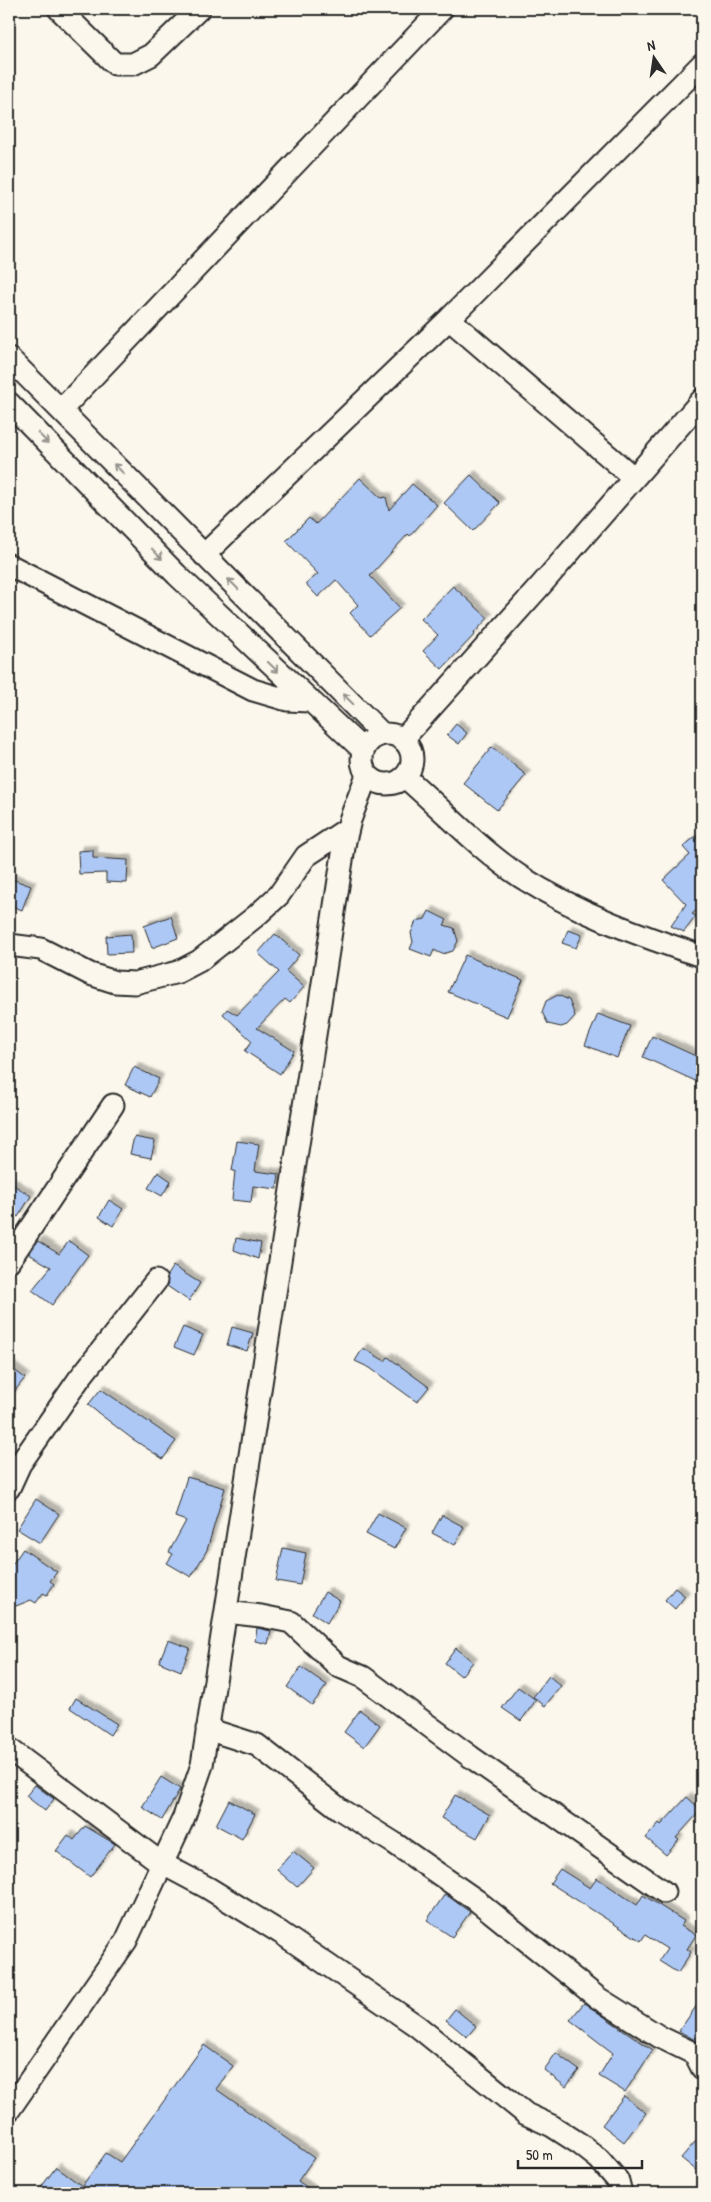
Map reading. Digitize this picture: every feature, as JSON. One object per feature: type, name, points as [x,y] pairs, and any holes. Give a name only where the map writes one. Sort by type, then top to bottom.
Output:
[{"type":"street","points":[[59,9],[115,64],[133,64],[151,55],[199,9]]},
{"type":"street","points":[[61,410],[442,9]]},
{"type":"street","points":[[204,556],[449,319],[702,64]]},
{"type":"street","points":[[449,319],[634,478]]},
{"type":"street","points":[[9,358],[204,556],[392,736],[410,747],[412,757],[411,768],[405,777],[390,784],[381,784],[367,775]]},
{"type":"street","points":[[9,2110],[16,2085],[126,1942],[161,1863],[184,1817],[202,1765],[347,829],[367,775],[362,759],[363,750],[370,740],[392,736],[634,478],[702,400]]},
{"type":"street","points":[[9,403],[177,575],[363,750]]},
{"type":"street","points":[[9,565],[253,690],[287,700],[309,701]]},
{"type":"street","points":[[405,777],[492,854],[520,876],[562,900],[610,922],[702,956]]},
{"type":"street","points":[[9,945],[41,949],[90,974],[115,982],[135,982],[178,972],[199,961],[256,916],[280,895],[306,856],[347,829]]},
{"type":"street","points":[[9,1261],[112,1105]]},
{"type":"street","points":[[9,1488],[20,1464],[79,1380],[156,1282]]},
{"type":"street","points":[[226,1612],[291,1622],[338,1666],[363,1676],[471,1758],[664,1892]]},
{"type":"street","points":[[207,1729],[257,1745],[341,1810],[394,1843],[476,1900],[598,1998],[660,2037],[695,2054],[702,2068]]},
{"type":"street","points":[[9,1749],[161,1863],[208,1888],[281,1933],[416,2026],[526,2114],[552,2126],[599,2159],[618,2181],[621,2193]]},
{"type":"building","points":[[471,475],[500,503],[473,531],[444,503]]},
{"type":"building","points":[[360,478],[381,498],[386,497],[389,510],[412,484],[437,505],[410,536],[408,534],[370,576],[400,608],[370,635],[350,613],[358,605],[336,580],[318,597],[306,584],[318,574],[286,541],[309,518],[316,524]]},
{"type":"building","points":[[453,586],[488,618],[442,669],[423,651],[438,635],[421,619]]},
{"type":"building","points":[[456,724],[467,733],[459,744],[447,735]]},
{"type":"building","points":[[492,747],[526,775],[497,810],[463,783]]},
{"type":"building","points":[[696,836],[702,843],[702,905],[692,914],[696,916],[684,932],[671,926],[686,904],[663,880],[690,855],[683,847]]},
{"type":"building","points":[[93,850],[93,858],[128,860],[127,883],[106,882],[106,873],[79,874],[78,851]]},
{"type":"building","points":[[9,878],[31,886],[22,910],[9,905]]},
{"type":"building","points":[[429,911],[447,920],[444,925],[454,928],[458,941],[453,951],[442,954],[434,950],[431,957],[410,949],[413,942],[411,933],[416,921],[425,919]]},
{"type":"building","points":[[171,916],[178,938],[152,948],[144,926]]},
{"type":"building","points":[[568,930],[582,935],[576,948],[562,943]]},
{"type":"building","points":[[131,934],[132,953],[107,954],[106,936]]},
{"type":"building","points":[[275,934],[299,955],[286,971],[304,987],[290,1003],[285,999],[257,1028],[294,1051],[280,1074],[245,1051],[252,1041],[223,1014],[227,1009],[237,1015],[279,972],[258,953]]},
{"type":"building","points":[[465,955],[523,980],[507,1017],[448,992]]},
{"type":"building","points":[[558,995],[569,1000],[575,1016],[567,1025],[561,1027],[548,1024],[542,1012],[546,1001]]},
{"type":"building","points":[[598,1014],[630,1026],[617,1058],[585,1045]]},
{"type":"building","points":[[652,1036],[702,1059],[702,1084],[643,1057]]},
{"type":"building","points":[[134,1067],[159,1079],[150,1097],[125,1085]]},
{"type":"building","points":[[134,1137],[155,1141],[151,1158],[130,1154]]},
{"type":"building","points":[[237,1141],[259,1144],[255,1171],[279,1174],[277,1189],[253,1186],[251,1202],[232,1200],[235,1171],[232,1171]]},
{"type":"building","points":[[158,1172],[171,1181],[162,1196],[148,1188]]},
{"type":"building","points":[[9,1182],[31,1196],[18,1217],[9,1211]]},
{"type":"building","points":[[109,1200],[123,1209],[113,1226],[99,1217]]},
{"type":"building","points":[[236,1238],[261,1243],[258,1259],[234,1250]]},
{"type":"building","points":[[38,1241],[59,1254],[69,1241],[88,1255],[52,1305],[32,1290],[51,1267],[29,1254]]},
{"type":"building","points":[[173,1266],[200,1283],[189,1301],[167,1286],[167,1275]]},
{"type":"building","points":[[183,1327],[203,1335],[194,1355],[174,1347]]},
{"type":"building","points":[[232,1327],[253,1333],[247,1351],[227,1345]]},
{"type":"building","points":[[363,1348],[385,1361],[388,1357],[429,1387],[417,1402],[370,1368],[355,1361]]},
{"type":"building","points":[[9,1366],[25,1378],[9,1398]]},
{"type":"building","points":[[101,1389],[176,1441],[163,1459],[131,1438],[88,1405]]},
{"type":"building","points":[[187,1477],[225,1488],[207,1550],[191,1577],[167,1563],[173,1554],[169,1552],[186,1521],[175,1517]]},
{"type":"building","points":[[36,1499],[59,1514],[40,1543],[17,1529]]},
{"type":"building","points":[[378,1513],[406,1528],[394,1549],[366,1534]]},
{"type":"building","points":[[442,1515],[464,1527],[455,1545],[432,1533]]},
{"type":"building","points":[[283,1548],[306,1553],[300,1585],[276,1581]]},
{"type":"building","points":[[23,1549],[57,1572],[50,1581],[54,1584],[47,1595],[43,1593],[36,1603],[31,1600],[16,1606],[9,1602],[9,1569]]},
{"type":"building","points":[[675,1588],[685,1596],[675,1609],[665,1600]]},
{"type":"building","points":[[325,1592],[340,1601],[327,1623],[312,1613]]},
{"type":"building","points":[[257,1628],[271,1631],[268,1644],[255,1641]]},
{"type":"building","points":[[168,1640],[190,1648],[181,1671],[159,1662]]},
{"type":"building","points":[[456,1648],[473,1662],[461,1676],[445,1663]]},
{"type":"building","points":[[301,1667],[327,1685],[312,1705],[287,1687]]},
{"type":"building","points":[[549,1676],[561,1686],[545,1706],[533,1697]]},
{"type":"building","points":[[518,1687],[536,1700],[521,1721],[502,1708]]},
{"type":"building","points":[[76,1698],[117,1724],[110,1735],[70,1708]]},
{"type":"building","points":[[360,1710],[380,1725],[364,1747],[344,1732]]},
{"type":"building","points":[[161,1777],[180,1789],[162,1820],[142,1807]]},
{"type":"building","points":[[35,1785],[54,1799],[45,1811],[26,1796]]},
{"type":"building","points":[[455,1795],[490,1815],[477,1838],[441,1818]]},
{"type":"building","points":[[687,1797],[701,1810],[676,1838],[679,1840],[666,1855],[646,1838]]},
{"type":"building","points":[[229,1800],[255,1814],[242,1839],[216,1825]]},
{"type":"building","points":[[85,1826],[115,1844],[90,1877],[56,1851],[68,1835],[74,1840]]},
{"type":"building","points":[[293,1851],[314,1868],[297,1887],[277,1870]]},
{"type":"building","points":[[560,1869],[590,1888],[597,1878],[637,1905],[643,1895],[684,1921],[681,1926],[696,1935],[687,1949],[691,1952],[678,1973],[659,1961],[667,1949],[645,1935],[641,1941],[550,1883]]},
{"type":"building","points":[[445,1894],[470,1912],[452,1937],[427,1920]]},
{"type":"building","points":[[702,1998],[702,2044],[679,2031]]},
{"type":"building","points":[[584,2003],[653,2050],[625,2092],[599,2076],[613,2053],[570,2020]]},
{"type":"building","points":[[455,2009],[476,2026],[467,2037],[446,2020]]},
{"type":"building","points":[[204,2045],[233,2066],[216,2089],[314,2158],[298,2181],[315,2193],[37,2193],[56,2167],[82,2186],[106,2153],[120,2162]]},
{"type":"building","points":[[556,2053],[579,2070],[566,2087],[544,2070]]},
{"type":"building","points":[[624,2096],[646,2113],[624,2142],[602,2125]]},
{"type":"building","points":[[695,2142],[702,2148],[702,2175],[681,2158]]}]
